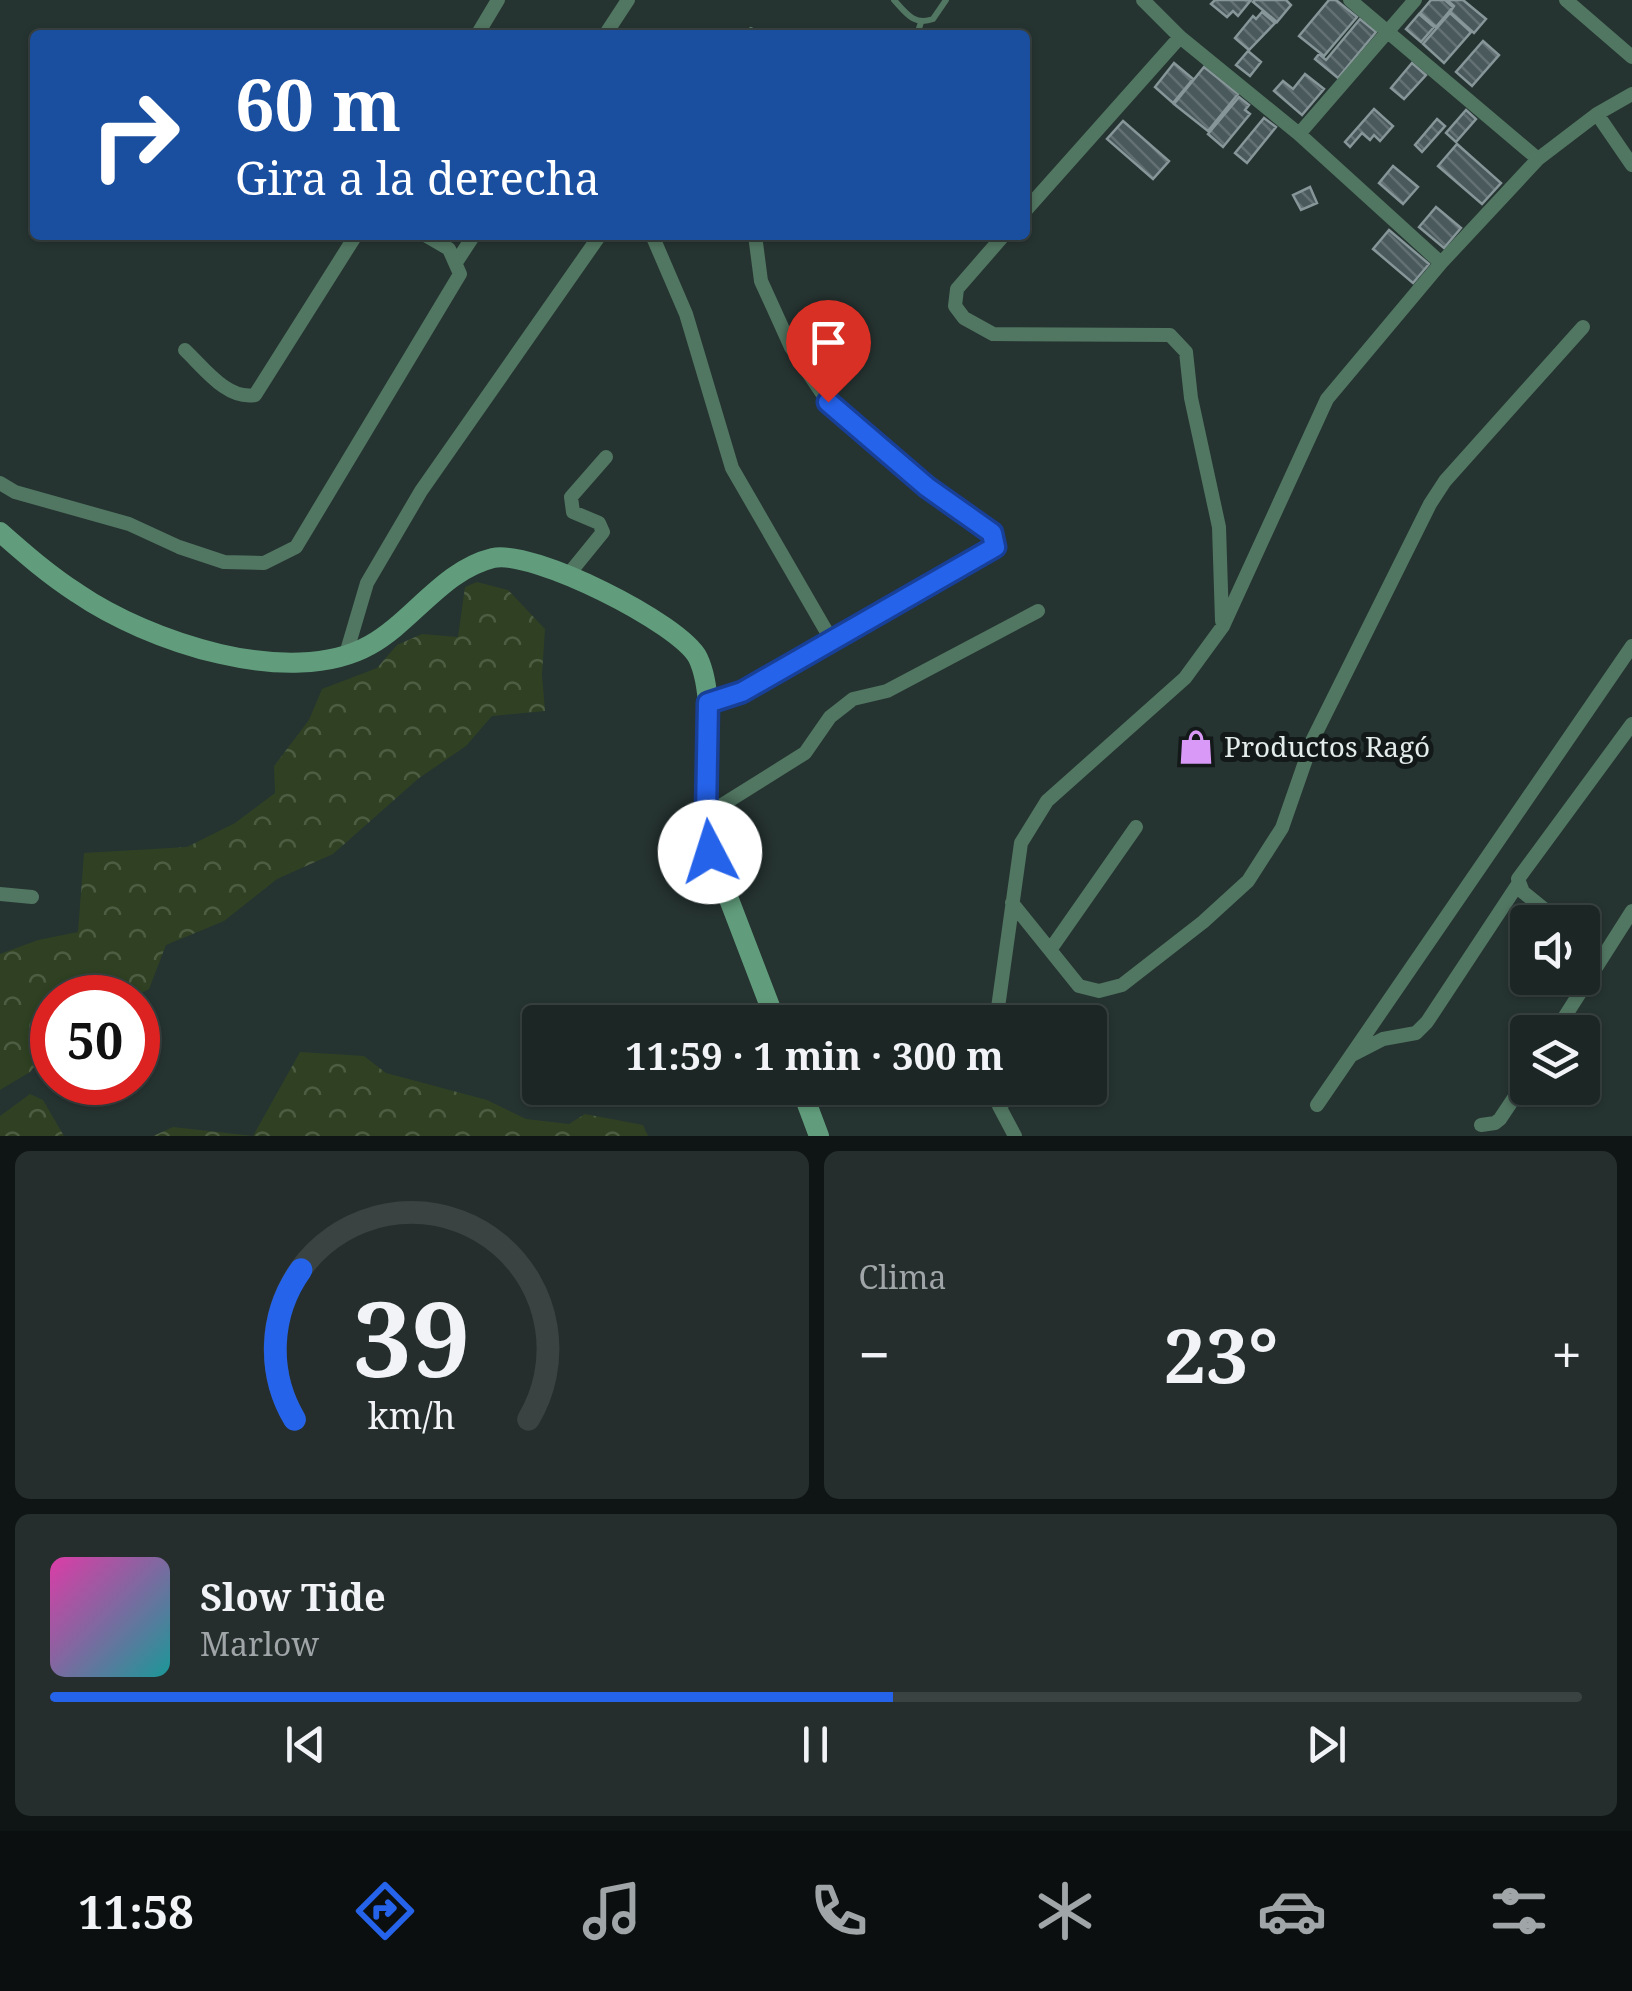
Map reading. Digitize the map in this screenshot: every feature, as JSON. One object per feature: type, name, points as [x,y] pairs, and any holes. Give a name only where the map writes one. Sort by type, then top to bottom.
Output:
[{"type":"main road","points":[[0,532],[79,595],[153,633],[252,660],[309,663],[346,654],[382,638],[468,568],[504,556],[535,561],[624,602],[692,648],[704,676],[708,703],[706,815],[710,852],[769,1005]]},
{"type":"main road","points":[[808,1105],[820,1136]]},
{"type":"street","points":[[479,30],[498,0]]},
{"type":"street","points":[[608,30],[628,0]]},
{"type":"street","points":[[1143,0],[1180,37],[1299,134],[1441,263]]},
{"type":"street","points":[[1350,0],[1538,159]]},
{"type":"street","points":[[1299,134],[1414,0]]},
{"type":"street","points":[[1566,0],[1632,57]]},
{"type":"street","points":[[1030,206],[1180,37]]},
{"type":"street","points":[[998,1005],[1021,844],[1047,801],[1185,678],[1223,626],[1327,399],[1441,263],[1538,159],[1597,114],[1632,94]]},
{"type":"street","points":[[1597,114],[1632,164]]},
{"type":"street","points":[[185,350],[230,392],[244,397],[255,395],[353,240]]},
{"type":"street","points":[[0,483],[15,492],[128,524],[224,562],[264,563],[296,546],[460,274],[449,249],[434,240]]},
{"type":"street","points":[[457,261],[471,240]]},
{"type":"street","points":[[346,654],[367,584],[421,491],[597,240]]},
{"type":"street","points":[[654,240],[686,314],[732,468],[832,641]]},
{"type":"street","points":[[708,703],[742,692],[991,551],[995,540],[992,533],[927,487],[828,402],[791,347],[761,281],[756,240]]},
{"type":"street","points":[[1000,240],[956,289],[955,306],[964,318],[993,334],[1170,335],[1186,352],[1191,398],[1220,527],[1223,626]]},
{"type":"street","points":[[1012,902],[1079,986],[1099,990],[1122,985],[1203,922],[1248,880],[1282,828],[1314,739],[1430,504],[1582,327]]},
{"type":"street","points":[[568,575],[602,532],[599,523],[574,512],[571,497],[606,457]]},
{"type":"street","points":[[706,815],[805,753],[830,718],[853,699],[888,692],[1038,611]]},
{"type":"street","points":[[1317,1106],[1632,646]]},
{"type":"street","points":[[1349,1057],[1384,1039],[1416,1033],[1518,884],[1521,874],[1632,724]]},
{"type":"street","points":[[1050,950],[1136,827]]},
{"type":"street","points":[[1518,884],[1541,905]]},
{"type":"street","points":[[0,894],[32,897]]},
{"type":"street","points":[[1566,1015],[1632,911]]},
{"type":"street","points":[[1600,953],[1604,956]]},
{"type":"street","points":[[1481,1125],[1495,1123],[1510,1104]]},
{"type":"street","points":[[999,1106],[1015,1136]]},
{"type":"lane","points":[[894,0],[910,18],[920,22],[933,18],[946,0]]},
{"type":"lane","points":[[918,30],[920,22]]},
{"type":"green space","points":[[477,582],[508,590],[545,629],[545,711],[492,716],[466,746],[419,778],[333,854],[277,879],[224,921],[166,945],[154,975],[30,975],[30,1072],[0,1090],[0,954],[38,940],[78,932],[84,853],[187,847],[235,823],[275,793],[274,766],[309,720],[322,689],[377,668],[397,645],[422,634],[458,637],[465,587]]},
{"type":"green space","points":[[300,1052],[364,1056],[386,1073],[487,1100],[526,1119],[569,1124],[585,1114],[643,1125],[648,1136],[253,1136]]},
{"type":"green space","points":[[30,1094],[30,1105],[46,1105],[64,1136],[0,1136],[0,1116]]},
{"type":"green space","points":[[173,1127],[253,1136],[153,1136]]},
{"type":"building","points":[[1215,0],[1251,0],[1238,16],[1233,11],[1227,17],[1211,4]]},
{"type":"building","points":[[1255,0],[1286,0],[1291,5],[1277,22]]},
{"type":"building","points":[[1329,0],[1336,0],[1357,17],[1324,56],[1299,36]]},
{"type":"building","points":[[1431,0],[1445,0],[1453,7],[1436,27],[1420,13]]},
{"type":"building","points":[[1447,0],[1463,0],[1486,19],[1474,33],[1450,12],[1454,6]]},
{"type":"building","points":[[1262,12],[1275,23],[1249,50],[1235,38],[1253,16],[1256,19]]},
{"type":"building","points":[[1450,13],[1471,32],[1444,63],[1423,44]]},
{"type":"building","points":[[1419,14],[1434,27],[1421,42],[1406,29]]},
{"type":"building","points":[[1360,19],[1376,32],[1338,78],[1315,59],[1319,54],[1326,60]]},
{"type":"building","points":[[1483,41],[1499,55],[1472,86],[1456,72]]},
{"type":"building","points":[[1248,51],[1261,62],[1250,76],[1236,65]]},
{"type":"building","points":[[1174,63],[1193,79],[1173,103],[1155,87]]},
{"type":"building","points":[[1412,63],[1426,75],[1404,99],[1391,88]]},
{"type":"building","points":[[1204,67],[1238,94],[1208,131],[1174,104]]},
{"type":"building","points":[[1305,74],[1324,89],[1302,115],[1274,91],[1283,81],[1293,89]]},
{"type":"building","points":[[1239,97],[1249,105],[1245,110],[1250,114],[1223,147],[1208,134]]},
{"type":"building","points":[[1374,109],[1393,126],[1380,141],[1374,135],[1370,140],[1362,133],[1350,147],[1345,142]]},
{"type":"building","points":[[1466,110],[1476,119],[1456,142],[1446,133]]},
{"type":"building","points":[[1264,118],[1276,127],[1247,163],[1235,153]]},
{"type":"building","points":[[1437,119],[1445,126],[1422,152],[1415,145]]},
{"type":"building","points":[[1123,121],[1169,161],[1153,179],[1107,139]]},
{"type":"building","points":[[1457,144],[1501,183],[1482,204],[1438,166]]},
{"type":"building","points":[[1393,166],[1418,187],[1403,204],[1379,183]]},
{"type":"building","points":[[1310,187],[1317,203],[1301,210],[1293,195]]},
{"type":"building","points":[[1436,207],[1461,228],[1444,248],[1419,227]]},
{"type":"building","points":[[1389,230],[1429,264],[1413,283],[1373,249]]},
{"type":"place","name":"Productos Ragó","points":[[1196,747]]},
{"type":"route","points":[[710,852],[706,815],[708,703],[742,692],[995,547],[992,533],[927,487],[828,402]]}]
